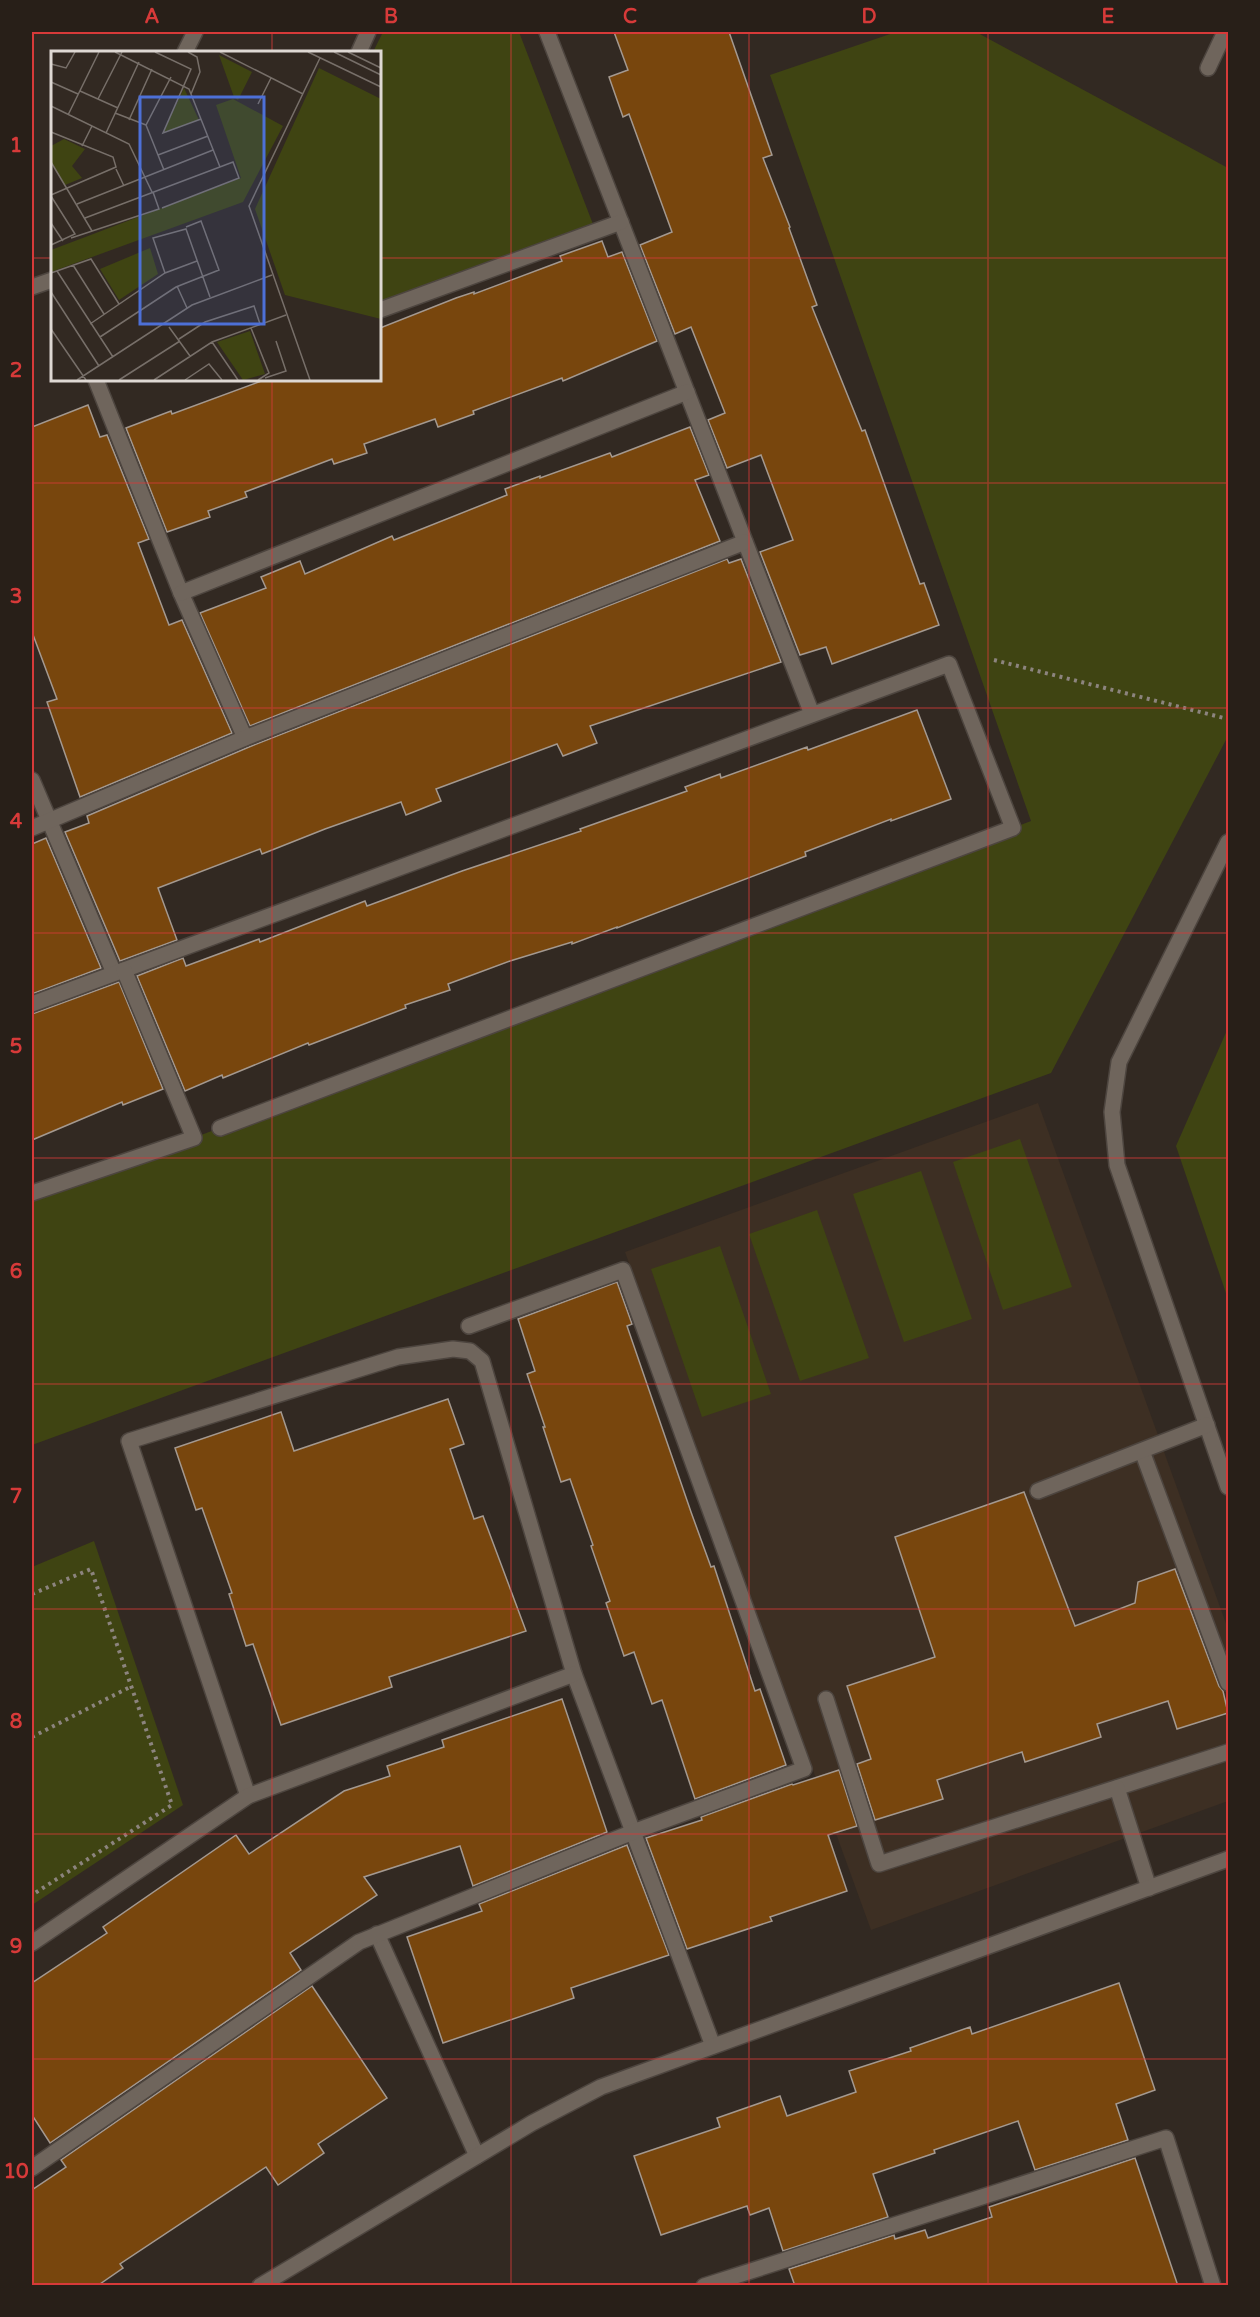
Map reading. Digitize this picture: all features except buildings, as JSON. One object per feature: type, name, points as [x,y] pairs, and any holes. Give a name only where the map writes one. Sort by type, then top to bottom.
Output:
[{"type":"street","points":[[186,51],[195,32]]},
{"type":"street","points":[[359,51],[368,32]]},
{"type":"street","points":[[547,32],[812,714]]},
{"type":"street","points":[[1208,68],[1225,32]]},
{"type":"street","points":[[381,310],[621,222]]},
{"type":"street","points":[[32,287],[51,280]]},
{"type":"street","points":[[96,381],[181,593],[245,738]]},
{"type":"street","points":[[181,593],[687,392]]},
{"type":"street","points":[[32,828],[245,738],[745,542]]},
{"type":"street","points":[[32,1004],[949,664],[1013,828],[220,1128]]},
{"type":"street","points":[[32,780],[194,1138],[32,1193]]},
{"type":"street","points":[[1228,842],[1119,1062],[1112,1112],[1118,1165],[1228,1487]]},
{"type":"street","points":[[32,2168],[351,1948],[376,1934],[633,1832],[804,1769],[623,1270],[469,1326]]},
{"type":"street","points":[[248,1796],[129,1441],[398,1357],[453,1349],[470,1351],[482,1361],[574,1674],[713,2046]]},
{"type":"street","points":[[1038,1491],[1207,1425]]},
{"type":"street","points":[[1142,1451],[1228,1683]]},
{"type":"street","points":[[32,1943],[248,1796],[574,1674]]},
{"type":"street","points":[[826,1699],[879,1864],[1228,1752]]},
{"type":"street","points":[[1118,1788],[1149,1888]]},
{"type":"street","points":[[260,2286],[532,2123],[601,2087],[1228,1859]]},
{"type":"street","points":[[376,1934],[477,2156]]},
{"type":"street","points":[[704,2286],[1166,2138],[1213,2286]]},
{"type":"path","points":[[994,660],[1228,719]]},
{"type":"path","points":[[32,1594],[91,1569],[172,1805],[32,1896]]},
{"type":"path","points":[[32,1737],[132,1686]]},
{"type":"shaded area","points":[[1038,1103],[1228,1629],[1228,1801],[871,1930],[625,1252]]},
{"type":"green space","points":[[383,32],[519,32],[596,232],[381,310],[381,51],[374,51]]},
{"type":"green space","points":[[896,32],[976,32],[1228,168],[1228,736],[1051,1073],[32,1445],[32,1199],[1031,821],[770,75]]},
{"type":"green space","points":[[1228,1028],[1228,1299],[1176,1146]]},
{"type":"green space","points":[[1020,1139],[1072,1287],[1003,1310],[953,1162]]},
{"type":"green space","points":[[921,1171],[972,1319],[904,1342],[853,1194]]},
{"type":"green space","points":[[817,1210],[869,1358],[800,1381],[749,1234]]},
{"type":"green space","points":[[720,1246],[771,1394],[702,1417],[651,1269]]},
{"type":"green space","points":[[94,1541],[183,1805],[32,1905],[32,1567]]}]
